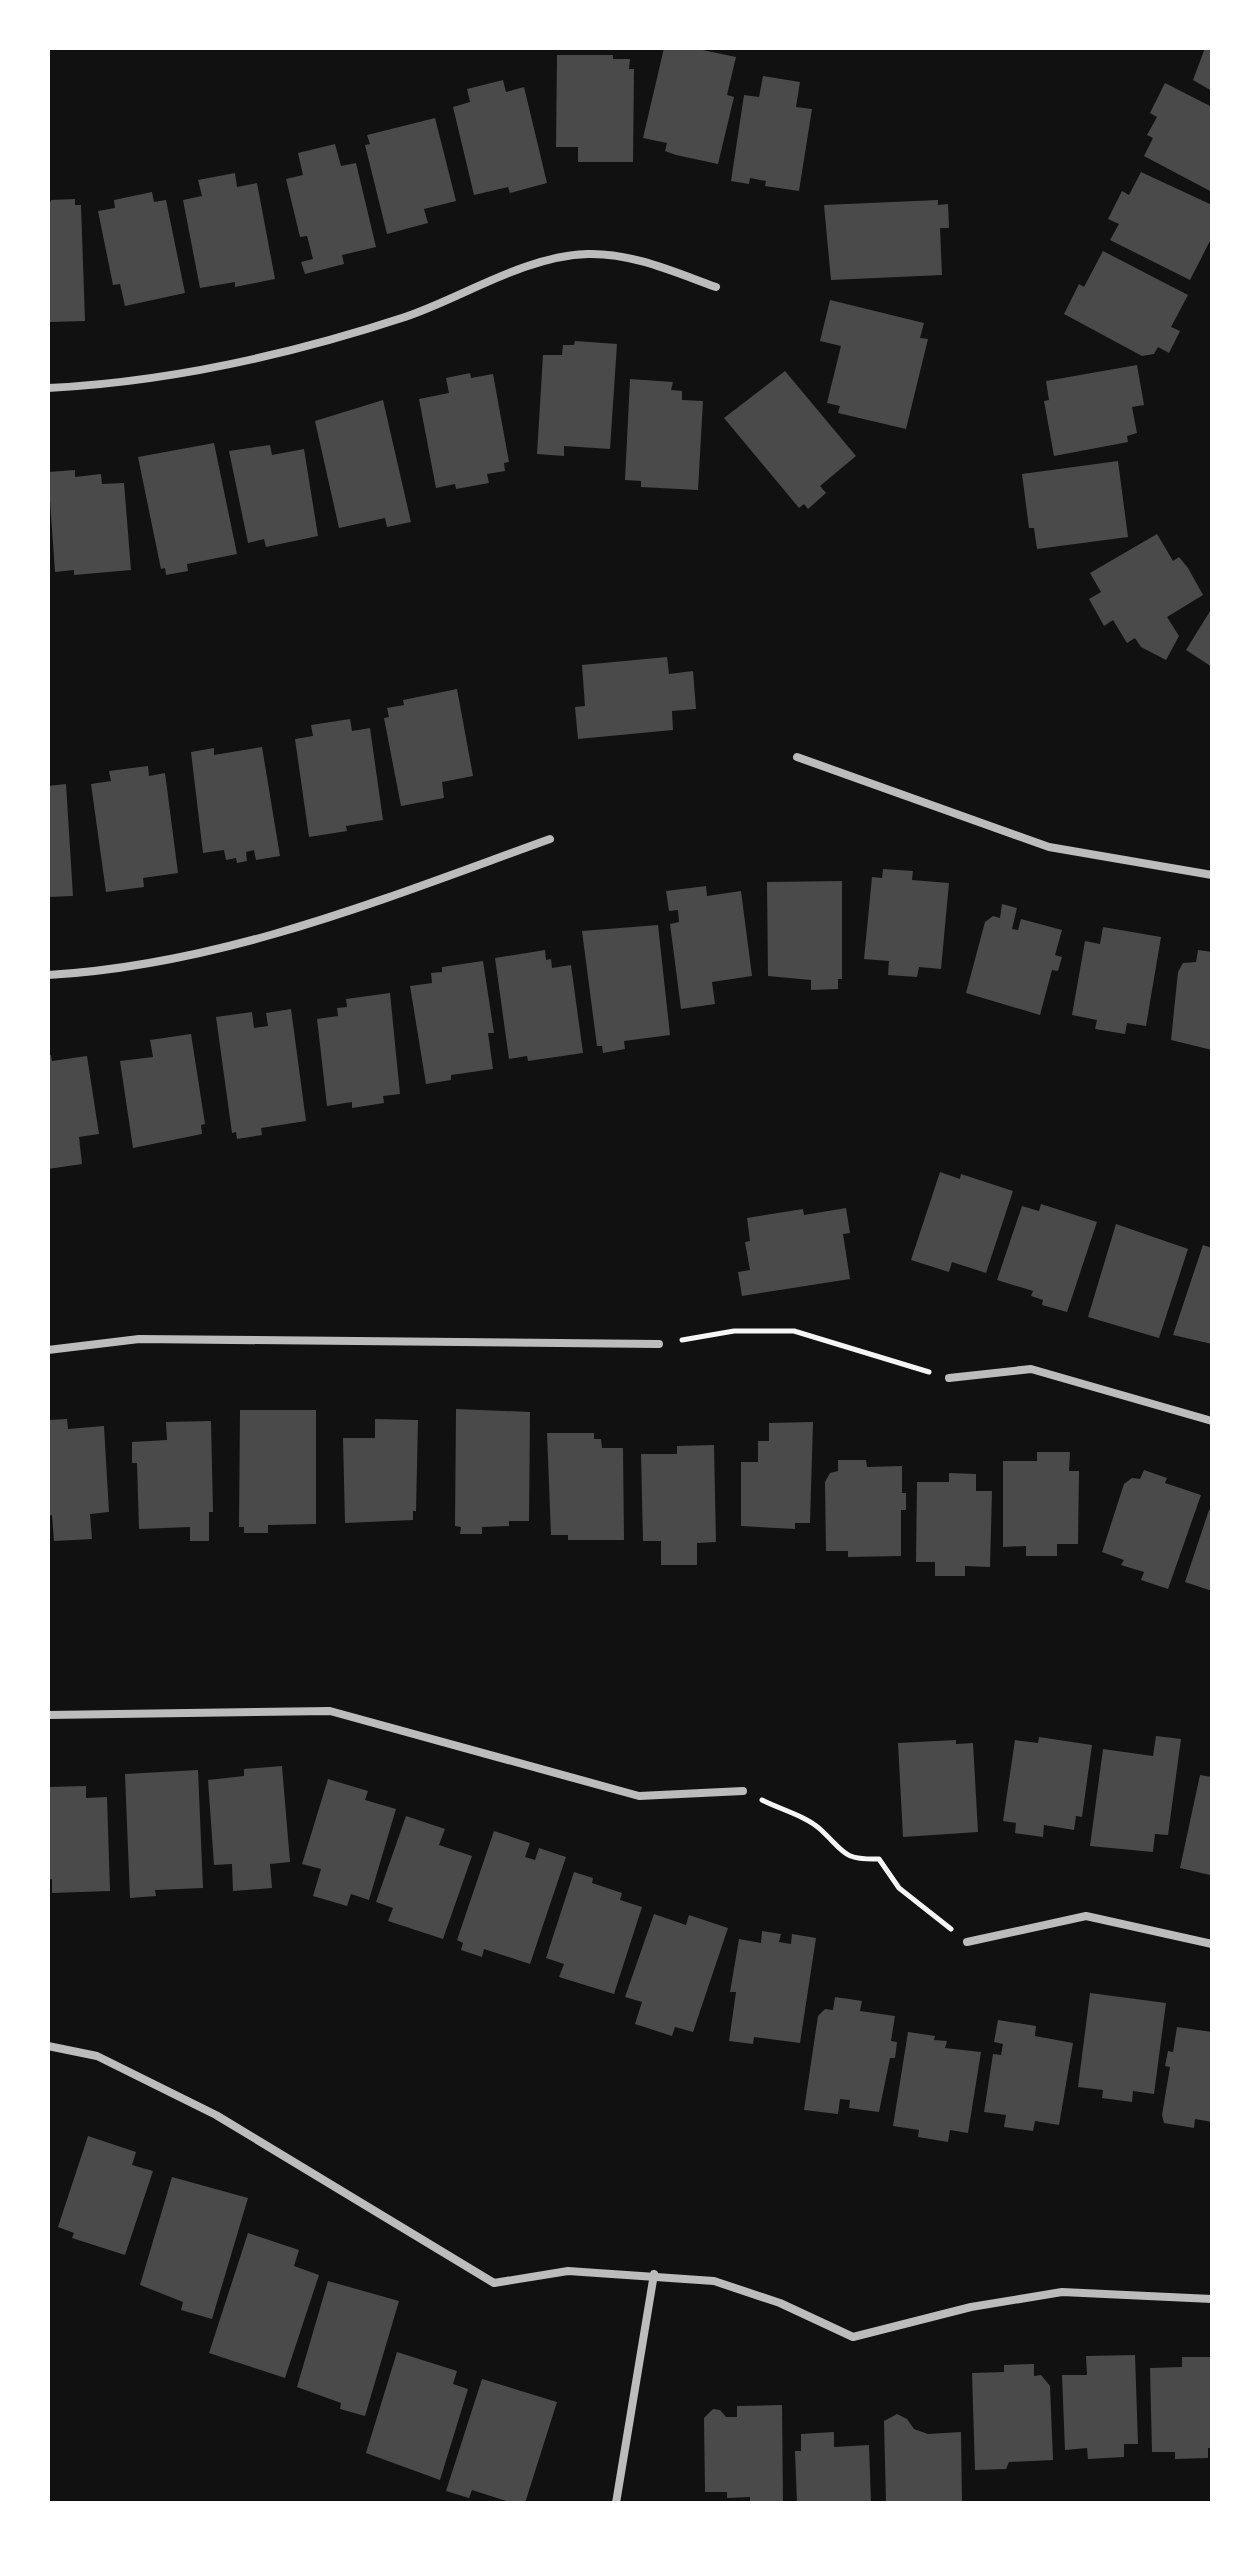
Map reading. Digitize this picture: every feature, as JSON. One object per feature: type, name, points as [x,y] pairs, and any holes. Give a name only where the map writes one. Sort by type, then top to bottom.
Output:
[{"type":"street","points":[[48,388],[229,367],[406,316],[558,258],[588,254],[637,258],[716,287]]},
{"type":"street","points":[[797,757],[1049,847],[1212,875]]},
{"type":"street","points":[[48,975],[110,971],[301,929],[550,839]]},
{"type":"street","points":[[48,1350],[139,1339],[659,1344]]},
{"type":"street","points":[[949,1378],[1031,1369],[1212,1421]]},
{"type":"street","points":[[48,1715],[330,1711],[639,1796],[743,1791]]},
{"type":"street","points":[[967,1942],[1086,1916],[1212,1944]]},
{"type":"street","points":[[48,2046],[97,2056],[216,2115],[494,2283],[568,2271],[654,2274],[714,2281],[780,2303],[853,2337],[971,2307],[1062,2292],[1212,2299]]},
{"type":"street","points":[[616,2503],[654,2274]]},
{"type":"path","points":[[659,1344],[734,1331],[794,1331],[949,1378]]},
{"type":"path","points":[[743,1791],[819,1828],[834,1848],[854,1860],[879,1859],[899,1888],[967,1942]]},
{"type":"building","points":[[664,48],[693,48],[736,57],[727,95],[734,97],[718,164],[676,155],[665,151],[667,143],[643,138]]},
{"type":"building","points":[[1205,48],[1212,48],[1212,91],[1193,80]]},
{"type":"building","points":[[557,55],[613,55],[613,59],[630,59],[629,69],[634,69],[633,162],[578,162],[578,147],[556,147]]},
{"type":"building","points":[[763,76],[800,82],[796,107],[812,109],[799,191],[765,186],[766,181],[750,178],[749,184],[731,181],[744,95],[759,97]]},
{"type":"building","points":[[503,80],[506,92],[524,87],[547,183],[510,193],[508,187],[474,195],[453,107],[470,102],[467,89]]},
{"type":"building","points":[[1165,83],[1212,107],[1212,192],[1144,156],[1153,138],[1147,135],[1157,117],[1150,113]]},
{"type":"building","points":[[435,118],[456,201],[424,209],[428,223],[387,234],[365,145],[370,144],[367,135]]},
{"type":"building","points":[[335,144],[341,166],[356,163],[376,247],[342,255],[344,264],[305,274],[301,262],[313,259],[307,236],[300,237],[286,179],[303,175],[298,153]]},
{"type":"building","points":[[1141,172],[1212,205],[1212,237],[1190,280],[1110,240],[1119,224],[1108,219],[1122,191],[1129,195]]},
{"type":"building","points":[[235,173],[237,187],[257,183],[275,279],[235,287],[235,282],[200,288],[183,200],[202,196],[198,180]]},
{"type":"building","points":[[152,192],[154,202],[166,200],[185,293],[125,306],[120,284],[113,285],[98,211],[115,208],[114,200]]},
{"type":"building","points":[[75,199],[75,205],[81,205],[85,321],[48,322],[48,207],[51,200]]},
{"type":"building","points":[[938,200],[938,205],[948,204],[949,228],[940,228],[942,275],[831,280],[824,205]]},
{"type":"building","points":[[1103,251],[1188,295],[1171,327],[1180,331],[1169,353],[1158,347],[1154,354],[1142,356],[1064,314],[1079,284],[1084,287]]},
{"type":"building","points":[[830,300],[924,323],[920,338],[928,339],[906,429],[838,413],[840,406],[827,403],[841,346],[820,341]]},
{"type":"building","points":[[575,341],[617,344],[610,449],[564,446],[564,456],[537,454],[543,355],[562,355],[563,345],[574,345]]},
{"type":"building","points":[[1137,365],[1144,405],[1132,407],[1137,433],[1127,436],[1128,442],[1054,456],[1044,401],[1049,400],[1046,381]]},
{"type":"building","points":[[785,371],[856,456],[820,486],[826,493],[808,509],[804,504],[799,508],[724,418]]},
{"type":"building","points":[[470,373],[471,378],[493,374],[509,462],[504,463],[505,471],[487,474],[489,483],[456,489],[455,484],[436,488],[419,399],[449,393],[446,378]]},
{"type":"building","points":[[630,379],[673,382],[671,390],[682,391],[682,400],[703,401],[698,490],[641,487],[641,481],[625,480]]},
{"type":"building","points":[[383,400],[411,522],[387,527],[385,518],[339,528],[315,421]]},
{"type":"building","points":[[214,443],[237,554],[187,564],[188,571],[166,575],[165,568],[161,569],[138,457]]},
{"type":"building","points":[[270,445],[272,455],[304,449],[318,536],[266,547],[264,539],[248,543],[229,451]]},
{"type":"building","points":[[1118,461],[1128,537],[1037,549],[1034,528],[1029,528],[1022,474]]},
{"type":"building","points":[[75,470],[75,477],[101,474],[102,484],[124,483],[131,570],[74,575],[74,570],[55,572],[48,472]]},
{"type":"building","points":[[1157,534],[1173,561],[1179,557],[1188,568],[1203,595],[1167,617],[1179,636],[1166,660],[1141,647],[1135,638],[1127,643],[1113,620],[1104,626],[1089,599],[1101,592],[1090,573]]},
{"type":"building","points":[[1212,608],[1212,667],[1186,650]]},
{"type":"building","points":[[667,657],[669,674],[693,671],[696,709],[672,711],[673,730],[578,739],[575,707],[585,706],[582,665]]},
{"type":"building","points":[[457,689],[473,776],[442,782],[444,798],[401,806],[384,718],[389,717],[387,708],[404,705],[403,700]]},
{"type":"building","points":[[350,719],[352,731],[370,728],[383,820],[346,826],[347,831],[309,837],[295,739],[313,736],[311,725]]},
{"type":"building","points":[[262,747],[280,856],[256,860],[254,850],[246,852],[247,861],[237,863],[236,858],[226,860],[224,850],[203,853],[191,752],[214,748],[214,755]]},
{"type":"building","points":[[148,766],[149,776],[165,773],[178,873],[143,878],[144,887],[106,892],[91,784],[111,781],[109,771]]},
{"type":"building","points":[[66,784],[73,896],[48,897],[48,786]]},
{"type":"building","points":[[883,869],[913,871],[912,880],[949,883],[941,969],[919,967],[917,977],[888,975],[889,961],[864,959],[872,877],[882,878]]},
{"type":"building","points":[[842,881],[842,979],[838,979],[838,989],[811,990],[811,980],[768,976],[767,882]]},
{"type":"building","points":[[706,886],[707,896],[741,891],[752,976],[712,982],[715,1004],[681,1009],[670,924],[679,922],[678,910],[669,911],[666,891]]},
{"type":"building","points":[[1002,904],[1017,908],[1012,929],[1018,930],[1021,919],[1062,930],[1055,955],[1062,957],[1058,971],[1052,970],[1040,1015],[966,993],[985,922],[993,916],[1000,918]]},
{"type":"building","points":[[658,925],[670,1035],[624,1041],[625,1049],[603,1053],[602,1046],[597,1046],[582,931]]},
{"type":"building","points":[[1103,927],[1161,937],[1146,1026],[1127,1023],[1125,1034],[1095,1029],[1097,1020],[1072,1015],[1085,941],[1100,944]]},
{"type":"building","points":[[545,950],[546,960],[551,959],[552,968],[571,965],[583,1053],[528,1061],[527,1056],[509,1059],[495,958]]},
{"type":"building","points":[[1198,950],[1212,952],[1212,1050],[1171,1040],[1178,972],[1183,963],[1196,962]]},
{"type":"building","points":[[483,961],[494,1033],[488,1033],[493,1069],[451,1075],[451,1080],[426,1084],[410,986],[432,983],[431,973],[442,972],[442,967]]},
{"type":"building","points":[[390,993],[400,1094],[383,1096],[384,1103],[352,1108],[352,1102],[327,1106],[317,1019],[338,1016],[337,1008],[347,1007],[346,999]]},
{"type":"building","points":[[291,1009],[306,1121],[261,1128],[262,1135],[237,1139],[236,1132],[232,1133],[216,1017],[252,1012],[254,1028],[268,1026],[266,1013]]},
{"type":"building","points":[[191,1034],[205,1124],[201,1125],[202,1134],[133,1148],[120,1061],[153,1057],[150,1040]]},
{"type":"building","points":[[51,1055],[52,1061],[87,1056],[99,1134],[79,1137],[82,1164],[48,1169],[48,1056]]},
{"type":"building","points":[[940,1172],[960,1179],[961,1174],[1013,1191],[986,1273],[952,1262],[949,1272],[911,1260]]},
{"type":"building","points":[[1041,1204],[1097,1222],[1067,1312],[1042,1305],[1043,1300],[1031,1296],[1033,1291],[997,1280],[1022,1206],[1039,1211]]},
{"type":"building","points":[[846,1208],[850,1233],[843,1234],[850,1279],[742,1296],[738,1272],[750,1270],[745,1242],[750,1241],[747,1218],[803,1209],[804,1215]]},
{"type":"building","points":[[1116,1224],[1188,1249],[1159,1338],[1088,1317]]},
{"type":"building","points":[[1203,1245],[1212,1248],[1212,1344],[1173,1335]]},
{"type":"building","points":[[456,1409],[530,1412],[529,1521],[509,1521],[509,1526],[482,1527],[482,1534],[460,1534],[461,1527],[455,1526]]},
{"type":"building","points":[[240,1410],[316,1410],[316,1524],[268,1525],[268,1533],[244,1533],[244,1527],[239,1527]]},
{"type":"building","points":[[67,1419],[68,1429],[104,1426],[109,1512],[90,1514],[92,1539],[54,1541],[52,1515],[48,1516],[48,1420]]},
{"type":"building","points":[[375,1419],[418,1420],[416,1511],[413,1511],[413,1520],[345,1523],[343,1438],[375,1438]]},
{"type":"building","points":[[211,1421],[213,1512],[209,1512],[209,1541],[190,1541],[190,1527],[139,1529],[137,1463],[132,1463],[132,1442],[167,1440],[166,1422]]},
{"type":"building","points":[[813,1422],[810,1523],[795,1523],[795,1529],[741,1526],[741,1462],[758,1462],[758,1441],[769,1441],[769,1423]]},
{"type":"building","points":[[547,1433],[594,1433],[594,1439],[601,1439],[602,1448],[623,1448],[624,1540],[568,1540],[568,1535],[551,1535]]},
{"type":"building","points":[[714,1445],[716,1542],[697,1543],[697,1565],[661,1565],[661,1541],[643,1541],[641,1454],[677,1454],[677,1446]]},
{"type":"building","points":[[1037,1452],[1070,1452],[1069,1471],[1079,1471],[1078,1544],[1057,1544],[1057,1556],[1026,1556],[1026,1546],[1003,1547],[1003,1461],[1037,1461]]},
{"type":"building","points":[[838,1460],[866,1460],[867,1467],[902,1466],[902,1493],[906,1493],[906,1510],[901,1510],[901,1556],[848,1557],[848,1551],[826,1551],[825,1482],[830,1473],[838,1471]]},
{"type":"building","points":[[1144,1470],[1167,1478],[1165,1483],[1201,1495],[1168,1589],[1141,1580],[1144,1572],[1121,1565],[1124,1560],[1102,1552],[1124,1484],[1132,1478],[1140,1479]]},
{"type":"building","points":[[949,1473],[976,1474],[976,1491],[992,1491],[990,1567],[965,1566],[965,1576],[935,1576],[935,1562],[916,1562],[917,1482],[949,1482]]},
{"type":"building","points":[[1209,1510],[1212,1511],[1212,1591],[1185,1582]]},
{"type":"building","points":[[1156,1736],[1181,1739],[1168,1835],[1155,1834],[1153,1852],[1090,1846],[1103,1749],[1153,1756]]},
{"type":"building","points":[[1039,1737],[1092,1745],[1082,1817],[1076,1816],[1074,1830],[1044,1825],[1043,1837],[1015,1833],[1016,1823],[1003,1821],[1015,1740],[1038,1743]]},
{"type":"building","points":[[956,1740],[956,1744],[973,1743],[978,1832],[903,1837],[898,1743]]},
{"type":"building","points":[[282,1766],[290,1862],[270,1864],[272,1888],[233,1891],[232,1864],[214,1865],[208,1780],[244,1776],[244,1769]]},
{"type":"building","points":[[198,1770],[203,1888],[155,1890],[156,1896],[130,1898],[125,1774]]},
{"type":"building","points":[[1200,1775],[1212,1777],[1210,1875],[1180,1868]]},
{"type":"building","points":[[328,1779],[368,1791],[365,1800],[396,1809],[369,1900],[351,1894],[347,1906],[313,1896],[321,1869],[302,1864]]},
{"type":"building","points":[[86,1786],[86,1798],[107,1797],[110,1891],[52,1893],[52,1879],[48,1880],[48,1787]]},
{"type":"building","points":[[406,1816],[445,1829],[439,1845],[472,1856],[443,1939],[388,1921],[393,1908],[376,1902]]},
{"type":"building","points":[[494,1831],[530,1843],[525,1857],[535,1860],[539,1848],[566,1857],[530,1964],[484,1949],[482,1957],[461,1950],[463,1943],[457,1940]]},
{"type":"building","points":[[574,1872],[593,1878],[592,1883],[622,1893],[620,1900],[642,1907],[614,1994],[559,1977],[564,1964],[546,1958]]},
{"type":"building","points":[[654,1914],[686,1925],[689,1915],[728,1928],[693,2032],[675,2027],[672,2036],[635,2024],[642,2002],[625,1997]]},
{"type":"building","points":[[762,1931],[781,1934],[779,1942],[791,1944],[792,1934],[816,1938],[800,2043],[754,2037],[753,2044],[729,2041],[736,1992],[730,1992],[739,1939],[761,1943]]},
{"type":"building","points":[[1090,1993],[1166,2003],[1154,2094],[1133,2091],[1132,2102],[1102,2098],[1103,2090],[1078,2087]]},
{"type":"building","points":[[835,1997],[862,2001],[860,2011],[895,2016],[891,2041],[897,2042],[895,2058],[890,2058],[879,2112],[849,2108],[850,2100],[840,2099],[838,2114],[804,2110],[818,2016],[825,2009],[833,2010]]},
{"type":"building","points":[[998,2020],[1036,2026],[1035,2036],[1073,2043],[1059,2125],[1035,2121],[1033,2131],[1004,2127],[1006,2115],[984,2112],[993,2054],[1001,2055],[1003,2044],[994,2042]]},
{"type":"building","points":[[1177,2027],[1212,2032],[1212,2122],[1195,2119],[1194,2128],[1164,2123],[1162,2115],[1170,2067],[1165,2066],[1168,2051],[1173,2052]]},
{"type":"building","points":[[908,2032],[947,2041],[945,2048],[981,2052],[968,2133],[950,2130],[948,2142],[918,2137],[919,2130],[893,2126]]},
{"type":"building","points":[[88,2136],[136,2152],[132,2165],[153,2171],[125,2255],[72,2238],[74,2233],[58,2227]]},
{"type":"building","points":[[172,2177],[248,2198],[212,2319],[181,2310],[183,2302],[140,2285]]},
{"type":"building","points":[[248,2233],[299,2250],[294,2266],[319,2275],[285,2378],[209,2353]]},
{"type":"building","points":[[328,2281],[399,2301],[365,2416],[340,2409],[341,2403],[297,2387]]},
{"type":"building","points":[[397,2352],[457,2371],[453,2384],[468,2389],[440,2480],[366,2453]]},
{"type":"building","points":[[1135,2355],[1138,2444],[1124,2444],[1124,2457],[1088,2459],[1087,2448],[1065,2450],[1062,2375],[1087,2375],[1086,2356]]},
{"type":"building","points":[[1182,2357],[1212,2357],[1212,2448],[1208,2448],[1208,2458],[1175,2459],[1175,2452],[1152,2452],[1150,2368],[1182,2367]]},
{"type":"building","points":[[1034,2364],[1034,2376],[1041,2375],[1050,2386],[1053,2460],[1009,2462],[1006,2469],[975,2470],[972,2373],[1004,2372],[1004,2365]]},
{"type":"building","points":[[482,2379],[557,2402],[525,2503],[512,2503],[472,2490],[469,2498],[446,2491]]},
{"type":"building","points":[[782,2405],[783,2503],[750,2503],[750,2497],[727,2498],[727,2492],[705,2492],[704,2418],[713,2409],[720,2410],[726,2417],[737,2417],[737,2406]]},
{"type":"building","points":[[897,2414],[907,2419],[914,2429],[928,2434],[961,2432],[962,2503],[886,2503],[884,2421]]},
{"type":"building","points":[[834,2432],[834,2447],[869,2445],[871,2503],[797,2503],[795,2451],[801,2451],[801,2434]]}]
